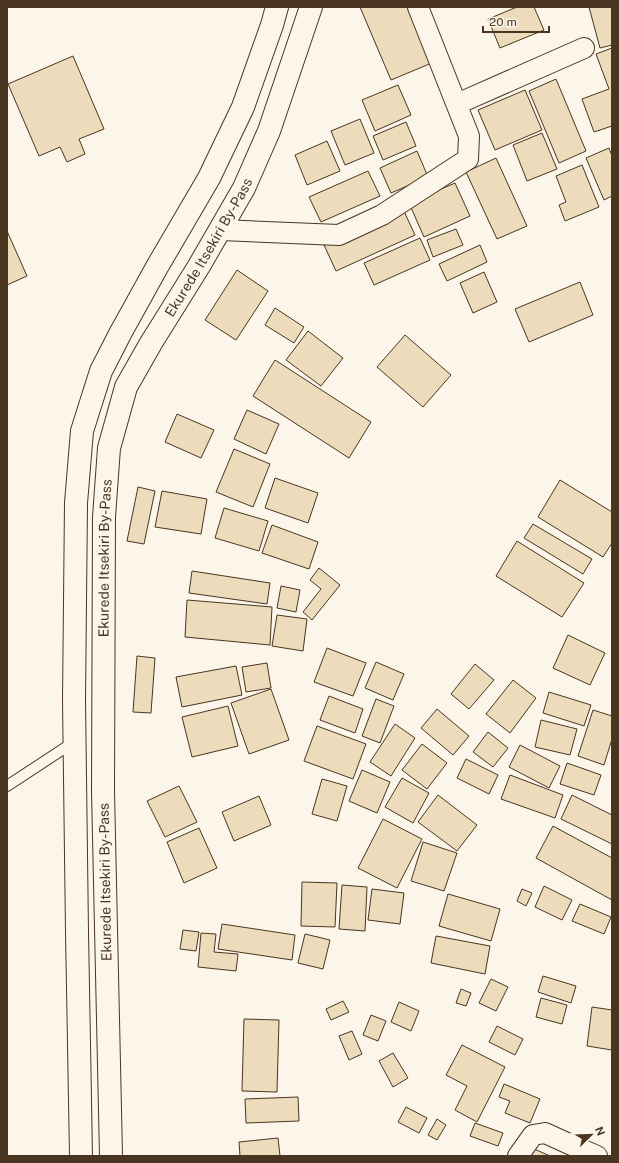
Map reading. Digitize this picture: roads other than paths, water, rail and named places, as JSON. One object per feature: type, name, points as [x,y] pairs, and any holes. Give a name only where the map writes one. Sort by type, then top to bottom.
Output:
[{"type":"main road","name":"Ekurede Itsekiri By-Pass","points":[[82,1156],[74,742],[76,503],[82,431],[101,372],[157,267],[209,178],[243,107],[277,7]]},
{"type":"main road","name":"Ekurede Itsekiri By-Pass","points":[[111,1156],[103,792],[104,517],[109,448],[126,387],[244,188],[269,131],[311,7]]},
{"type":"street","points":[[220,230],[339,235],[382,215],[468,159],[469,136],[418,7]]},
{"type":"street","points":[[457,104],[584,48]]},
{"type":"street","points":[[518,1156],[533,1135],[545,1133],[597,1156]]},
{"type":"lane","points":[[7,786],[74,742]]}]
